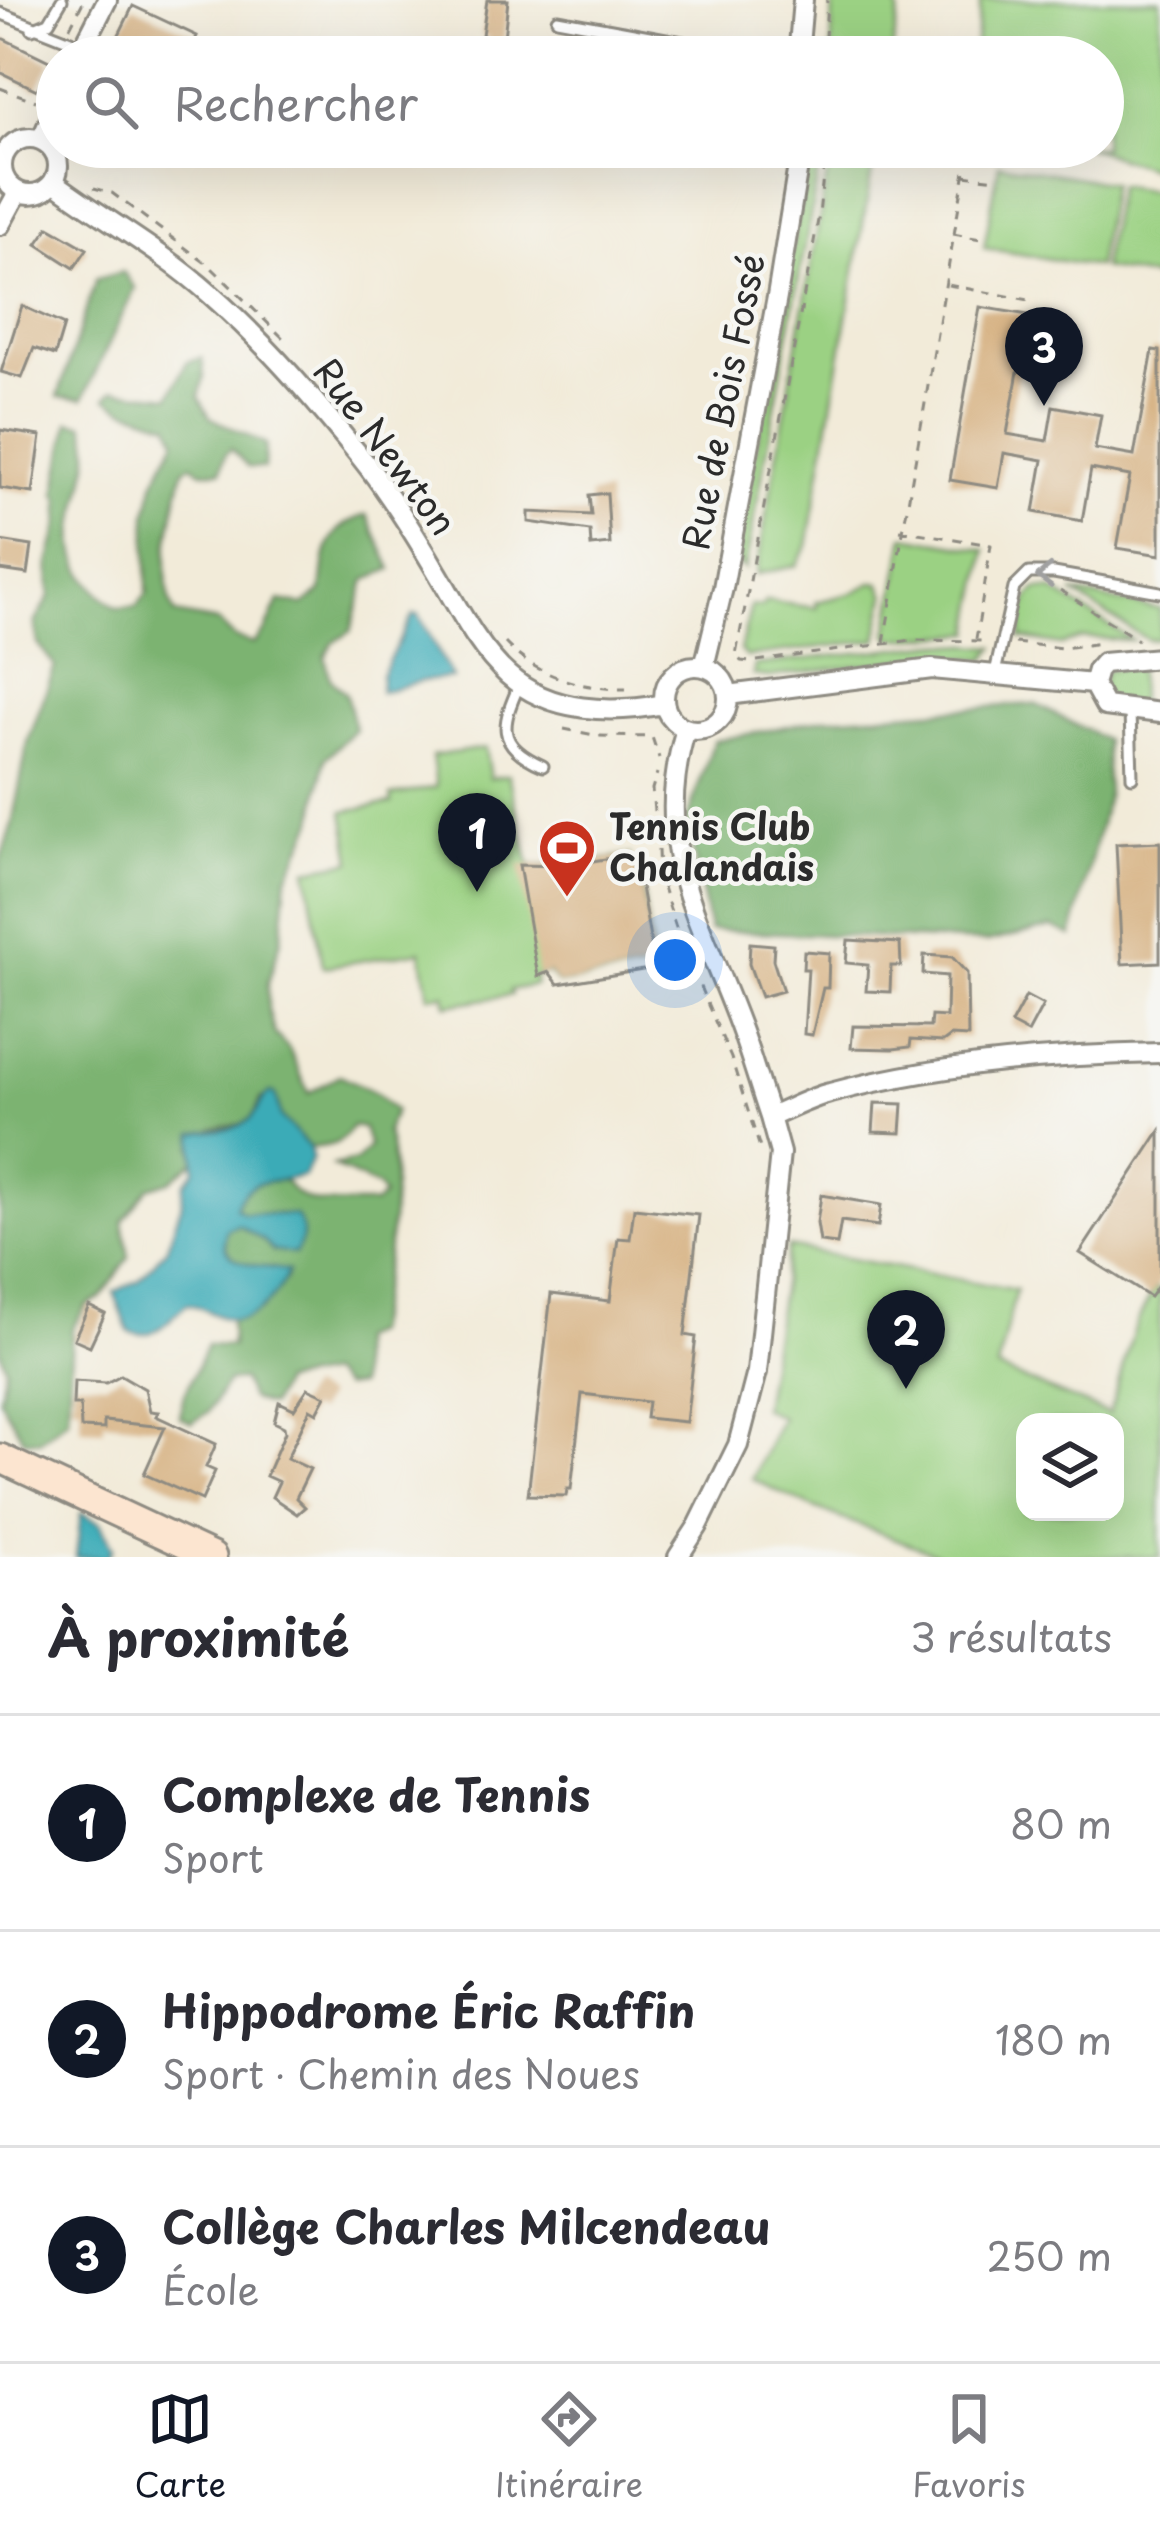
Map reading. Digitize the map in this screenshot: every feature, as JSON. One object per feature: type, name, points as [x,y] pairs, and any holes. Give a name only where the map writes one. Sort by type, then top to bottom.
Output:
[{"type":"main road","points":[[0,1458],[212,1557]]},
{"type":"street","points":[[88,36],[106,0]]},
{"type":"street","points":[[800,36],[803,0]]},
{"type":"street","points":[[36,139],[3,148],[6,182],[19,192],[44,191],[59,168]]},
{"type":"street","name":"Rue de Bois Fossé","points":[[704,667],[719,608],[798,168]]},
{"type":"street","name":"Rue Newton","points":[[54,182],[165,258],[269,351],[362,459],[477,639],[510,677],[556,702],[578,707],[618,712],[664,704]]},
{"type":"street","points":[[0,225],[19,192]]},
{"type":"street","points":[[1160,658],[1103,664],[1093,684],[1105,706],[1160,713]]},
{"type":"street","points":[[691,666],[704,667],[724,682],[728,695],[721,719],[699,730],[676,724],[664,704],[669,680],[691,666]]},
{"type":"street","points":[[728,695],[932,669],[1093,684]]},
{"type":"street","points":[[678,1557],[738,1444],[757,1372],[780,1153],[738,1020],[694,918],[680,863],[674,809],[686,729]]},
{"type":"street","points":[[770,1118],[828,1093],[940,1072],[1056,1056],[1160,1053]]},
{"type":"lane","points":[[32,29],[49,22],[62,0]]},
{"type":"lane","points":[[0,13],[47,36]]},
{"type":"lane","points":[[557,19],[650,36]]},
{"type":"lane","points":[[995,673],[1014,588],[1029,573],[1160,592]]},
{"type":"lane","points":[[520,683],[508,704],[507,732],[518,752],[543,766]]},
{"type":"lane","points":[[1130,712],[1132,777]]},
{"type":"path","points":[[824,36],[827,0]]},
{"type":"path","points":[[0,88],[36,101]]},
{"type":"path","points":[[824,168],[819,215],[735,648],[740,661],[929,639],[1063,648],[1143,645]]},
{"type":"path","points":[[884,644],[965,168]]},
{"type":"path","points":[[964,175],[996,179]]},
{"type":"path","points":[[953,234],[986,240]]},
{"type":"path","points":[[945,284],[1029,300]]},
{"type":"path","points":[[900,530],[992,545],[976,640]]},
{"type":"green space","points":[[833,0],[895,0],[899,12],[895,36],[832,36]]},
{"type":"green space","points":[[981,0],[1160,0],[1160,171],[1124,159],[1124,36],[977,36]]},
{"type":"green space","points":[[807,168],[818,168],[745,569],[738,564]]},
{"type":"green space","points":[[828,168],[872,168],[808,546],[796,566],[756,574]]},
{"type":"green space","points":[[998,168],[1111,183],[1097,267],[984,248]]},
{"type":"green space","points":[[1117,185],[1160,192],[1160,279],[1102,268]]},
{"type":"green space","points":[[123,272],[135,288],[83,399],[58,397],[96,279]]},
{"type":"green space","points":[[202,358],[199,397],[210,417],[266,445],[264,468],[248,467],[231,449],[221,471],[202,471],[192,464],[184,469],[167,561],[175,614],[218,622],[235,638],[254,644],[279,601],[303,605],[321,592],[326,554],[335,534],[367,515],[392,569],[366,580],[351,631],[333,643],[325,657],[330,678],[346,694],[355,729],[325,759],[314,821],[287,878],[281,940],[268,983],[274,1033],[289,1049],[309,1093],[340,1075],[376,1093],[395,1111],[386,1131],[393,1203],[386,1259],[372,1333],[357,1339],[358,1386],[343,1388],[329,1374],[282,1382],[270,1406],[250,1399],[242,1380],[228,1381],[208,1412],[192,1423],[180,1417],[183,1398],[207,1345],[231,1346],[230,1321],[261,1310],[286,1279],[272,1267],[253,1267],[236,1260],[226,1248],[227,1229],[238,1225],[273,1251],[280,1214],[243,1213],[235,1207],[243,1194],[255,1185],[277,1180],[285,1181],[302,1197],[325,1203],[374,1204],[383,1196],[377,1187],[333,1166],[356,1161],[369,1147],[363,1128],[352,1126],[339,1141],[310,1148],[281,1117],[275,1095],[261,1098],[245,1122],[204,1135],[193,1146],[196,1160],[170,1181],[148,1188],[123,1221],[129,1257],[72,1329],[68,1418],[39,1441],[23,1439],[0,1399],[6,1367],[0,1350],[0,861],[28,742],[55,666],[38,644],[35,623],[50,597],[49,564],[60,521],[60,497],[56,495],[69,422],[84,424],[89,448],[74,539],[78,561],[91,584],[117,608],[136,607],[147,594],[147,513],[154,483],[176,439],[170,424],[106,398],[114,390],[170,396],[187,362]]},
{"type":"green space","points":[[905,536],[986,550],[972,633],[892,639],[888,634]]},
{"type":"green space","points":[[880,583],[886,595],[877,640],[746,657],[740,650],[751,606],[761,607],[766,601],[817,608],[816,602]]},
{"type":"green space","points":[[1038,589],[1052,590],[1132,640],[1083,638],[1061,645],[1021,638],[1026,605]]},
{"type":"green space","points":[[1072,593],[1160,609],[1160,639],[1148,640]]},
{"type":"green space","points":[[939,643],[995,647],[986,659],[932,656],[769,677],[753,675],[755,665]]},
{"type":"green space","points":[[1138,664],[1139,705],[1111,704],[1101,691],[1105,671]]},
{"type":"green space","points":[[1035,704],[1105,740],[1107,796],[1072,936],[1052,927],[987,942],[709,930],[687,820],[714,741],[826,718]]},
{"type":"green space","points":[[485,748],[490,778],[508,775],[530,865],[562,866],[630,855],[633,870],[639,869],[655,968],[558,984],[548,972],[534,977],[535,985],[510,990],[511,995],[447,1005],[445,994],[429,996],[421,951],[323,967],[307,869],[352,861],[344,811],[392,803],[391,796],[436,787],[432,756]]},
{"type":"green space","points":[[788,1247],[1016,1290],[997,1369],[1107,1413],[1016,1413],[1016,1521],[1124,1521],[1124,1413],[1109,1413],[1133,1333],[1156,1288],[1160,1291],[1160,1557],[944,1557],[752,1479],[781,1417],[762,1408]]},
{"type":"water","points":[[413,615],[419,615],[452,678],[380,692],[381,675]]},
{"type":"water","points":[[270,1092],[275,1094],[281,1117],[310,1148],[312,1158],[304,1176],[255,1185],[235,1207],[243,1213],[295,1215],[301,1239],[295,1254],[273,1251],[238,1225],[227,1229],[225,1242],[234,1258],[288,1271],[280,1287],[259,1311],[241,1319],[226,1319],[187,1304],[154,1331],[129,1332],[114,1292],[139,1280],[166,1249],[184,1184],[195,1170],[194,1134],[241,1125]]},
{"type":"water","points":[[81,1513],[101,1523],[113,1548],[108,1557],[76,1557]]},
{"type":"building","points":[[487,0],[508,0],[504,36],[482,35]]},
{"type":"building","points":[[133,6],[197,36],[118,36]]},
{"type":"building","points":[[0,37],[36,55],[36,90],[0,72]]},
{"type":"building","points":[[49,227],[87,249],[74,268],[37,244]]},
{"type":"building","points":[[22,306],[64,325],[55,355],[34,348],[22,378],[1,372]]},
{"type":"building","points":[[980,307],[1028,315],[1007,434],[1047,441],[1053,406],[1101,415],[1095,449],[1134,456],[1153,350],[1160,351],[1160,555],[1117,548],[1130,476],[1091,469],[1082,521],[1034,512],[1043,460],[1004,453],[998,488],[950,480]]},
{"type":"building","points":[[0,430],[41,436],[33,493],[0,488]]},
{"type":"building","points":[[607,493],[610,544],[591,546],[590,531],[529,522],[529,512],[591,515],[589,495]]},
{"type":"building","points":[[0,541],[32,546],[28,574],[0,570]]},
{"type":"building","points":[[1160,842],[1160,962],[1122,964],[1116,844]]},
{"type":"building","points":[[630,855],[633,870],[638,869],[655,968],[558,984],[549,972],[538,976],[519,865],[562,866]]},
{"type":"building","points":[[848,940],[900,943],[901,966],[891,966],[890,992],[866,991],[868,965],[846,963]]},
{"type":"building","points":[[750,943],[774,945],[773,960],[783,991],[761,997],[749,964]]},
{"type":"building","points":[[804,951],[829,953],[828,988],[823,988],[812,1035],[804,1034],[808,969],[803,969]]},
{"type":"building","points":[[924,955],[952,957],[967,973],[968,1037],[951,1036],[943,1042],[911,1040],[910,1047],[893,1049],[851,1048],[853,1026],[930,1027],[931,1016],[946,1017],[947,976],[923,974]]},
{"type":"building","points":[[1026,996],[1043,1005],[1028,1033],[1011,1024]]},
{"type":"building","points":[[875,1103],[903,1104],[901,1133],[873,1132]]},
{"type":"building","points":[[1160,1131],[1160,1283],[1150,1297],[1080,1253]]},
{"type":"building","points":[[821,1195],[881,1205],[878,1226],[841,1221],[837,1244],[820,1242]]},
{"type":"building","points":[[634,1208],[699,1215],[685,1335],[696,1337],[686,1422],[646,1418],[648,1402],[582,1394],[571,1489],[566,1496],[528,1495],[551,1294],[610,1301],[618,1238],[630,1239]]},
{"type":"building","points":[[89,1306],[105,1314],[90,1346],[74,1339]]},
{"type":"building","points":[[121,1375],[145,1389],[150,1411],[158,1412],[156,1416],[216,1444],[206,1467],[215,1471],[202,1500],[144,1474],[165,1427],[104,1421],[104,1429],[81,1428],[80,1405],[73,1405],[74,1381],[106,1383]]},
{"type":"building","points":[[308,1388],[326,1396],[317,1413],[310,1409],[287,1458],[310,1469],[296,1498],[305,1507],[297,1514],[272,1497],[279,1482],[266,1476],[285,1432],[274,1422],[279,1402],[294,1409]]},
{"type":"place","name":"Collège Charles Milcendeau","points":[[1044,406]]},
{"type":"place","name":"Complexe de Tennis","points":[[477,892]]},
{"type":"place","name":"Tennis Club Chalandais","points":[[567,899]]},
{"type":"place","name":"Hippodrome Éric Raffin","points":[[906,1389]]}]
